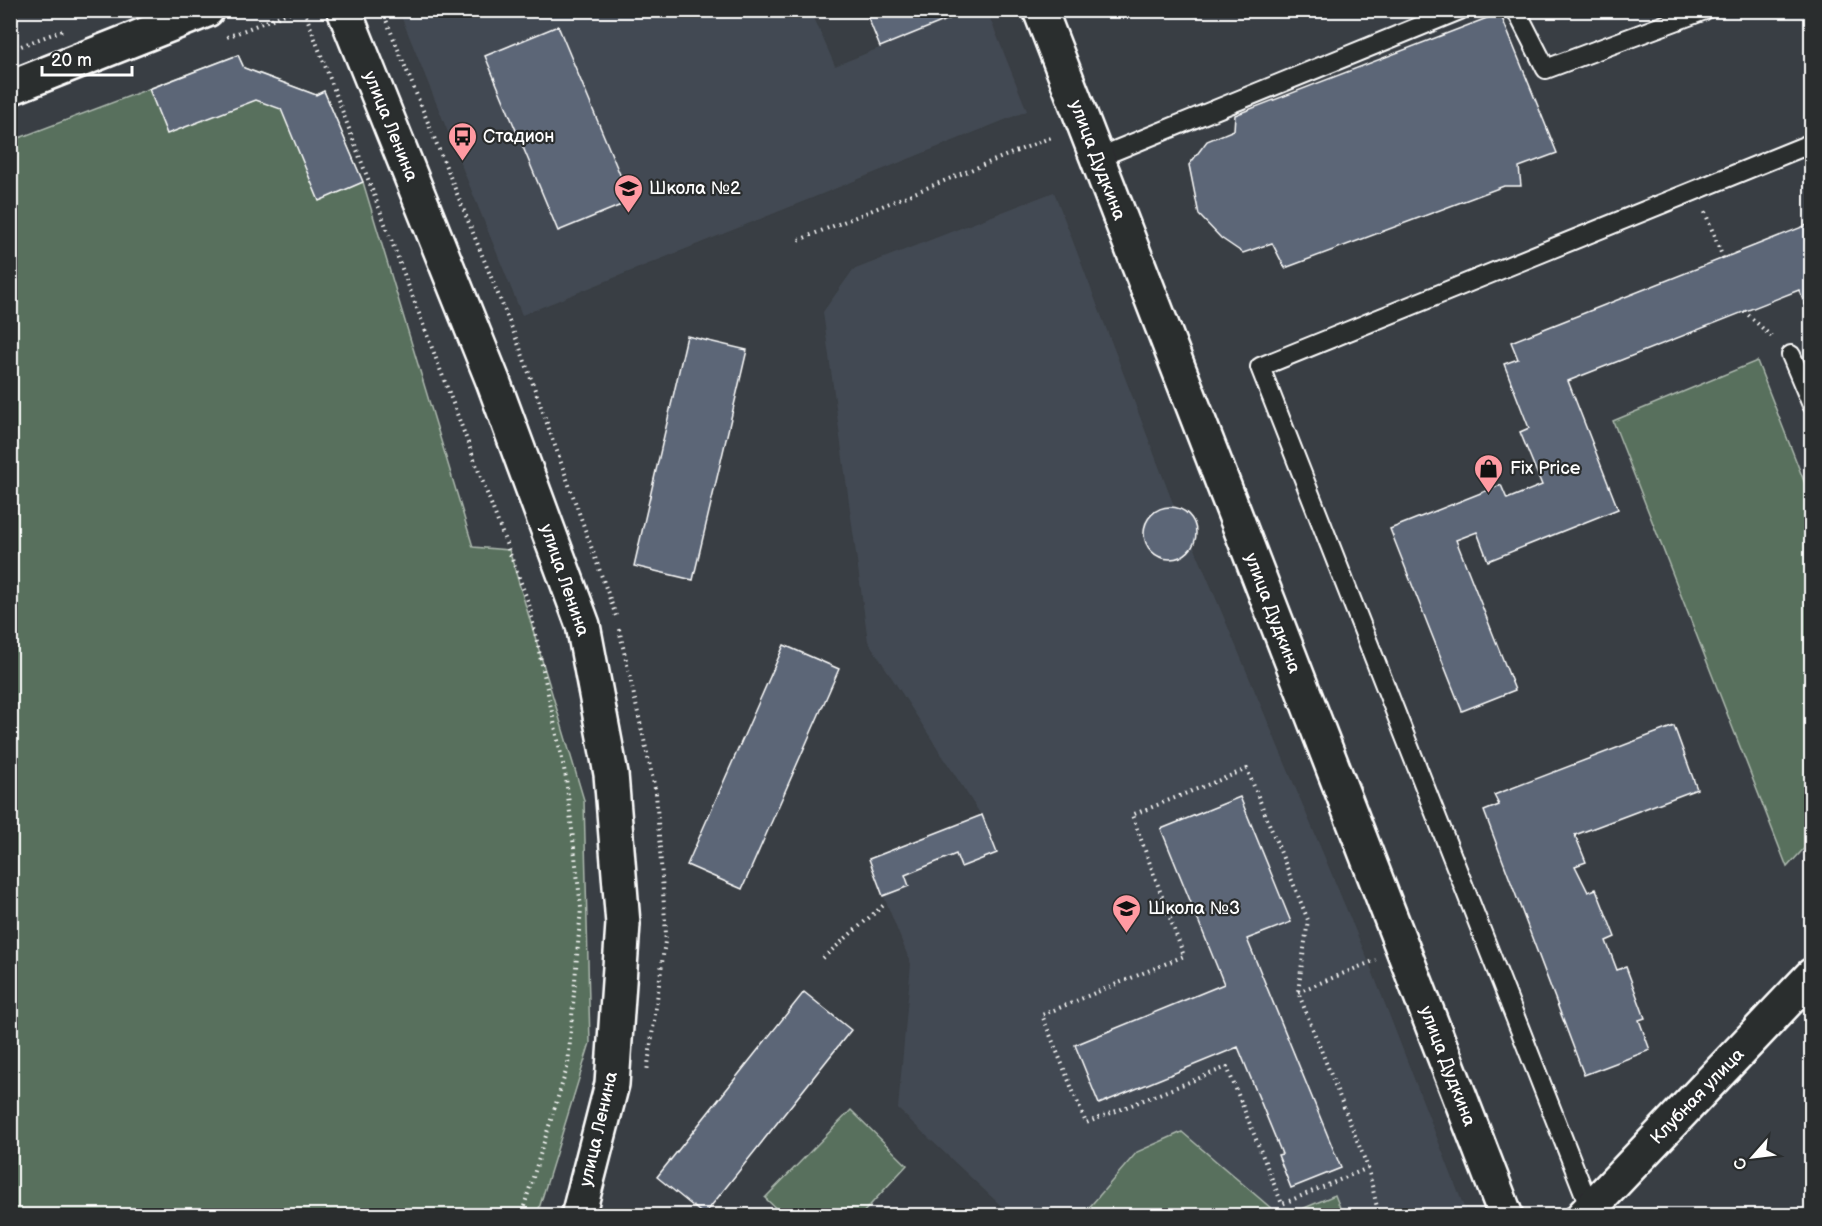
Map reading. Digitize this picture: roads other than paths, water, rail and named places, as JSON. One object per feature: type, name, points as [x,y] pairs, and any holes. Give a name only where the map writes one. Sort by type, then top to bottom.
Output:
[{"type":"street","points":[[10,88],[207,10]]},
{"type":"street","name":"улица Ленина","points":[[344,10],[497,392],[586,637],[611,774],[623,924],[612,1083],[578,1215]]},
{"type":"street","name":"улица Дудкина","points":[[1040,10],[1506,1215]]},
{"type":"street","name":"Клубная улица","points":[[1586,1212],[1812,975]]},
{"type":"lane","points":[[1098,158],[1460,10]]},
{"type":"lane","points":[[1516,10],[1546,69],[1705,10]]},
{"type":"lane","points":[[1586,1212],[1260,368],[1812,143]]},
{"type":"lane","points":[[1791,354],[1812,405]]},
{"type":"place","name":"Стадион","points":[[462,162]]},
{"type":"place","name":"Школа №2","points":[[628,214]]},
{"type":"place","name":"Fix Price","points":[[1489,494]]},
{"type":"place","name":"Школа №3","points":[[1127,934]]}]
